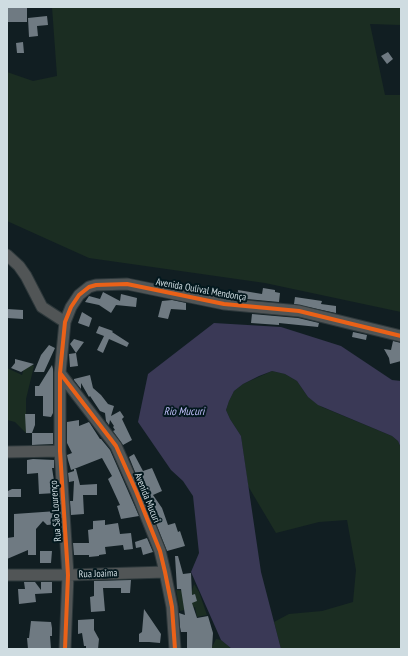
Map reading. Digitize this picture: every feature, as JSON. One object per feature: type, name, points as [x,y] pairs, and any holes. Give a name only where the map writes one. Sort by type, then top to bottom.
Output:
[{"type":"street","points":[[7,255],[19,266],[26,276],[42,307],[65,322]]},
{"type":"street","name":"Avenida Oulival Mendonça","points":[[60,372],[65,322],[71,307],[79,295],[89,287],[96,285],[127,284],[224,304],[299,311],[401,336]]},
{"type":"street","name":"Rua São Lourenço","points":[[60,372],[60,451],[68,575],[66,649]]},
{"type":"street","name":"Avenida Mucuri","points":[[60,372],[116,446],[138,497],[160,551],[172,607],[175,649]]},
{"type":"street","points":[[7,452],[60,451]]},
{"type":"street","name":"Rua Joaima","points":[[7,575],[165,572]]},
{"type":"green space","points":[[52,7],[401,7],[401,25],[370,24],[385,95],[401,95],[401,312],[265,283],[89,258],[7,221],[7,72],[33,81],[57,76]]},
{"type":"green space","points":[[26,362],[34,366],[26,399],[26,433],[15,422],[7,420],[7,368],[22,375]]},
{"type":"green space","points":[[272,371],[285,374],[297,381],[308,397],[322,407],[392,436],[398,441],[401,448],[401,649],[281,649],[274,622],[289,614],[322,611],[353,602],[356,570],[347,520],[319,522],[276,533],[248,486],[241,436],[226,410],[234,391],[243,384]]},
{"type":"green space","points":[[194,584],[199,592],[207,615],[197,617],[195,607],[180,611],[176,590],[192,591]]},
{"type":"green space","points":[[216,639],[221,640],[232,649],[211,649]]},
{"type":"water","name":"Rio Mucuri","points":[[214,323],[281,327],[341,346],[392,380],[401,381],[401,448],[398,441],[392,436],[318,405],[308,397],[297,381],[285,374],[272,371],[259,376],[243,384],[234,391],[229,401],[226,410],[241,436],[261,572],[281,649],[232,649],[221,640],[191,572],[199,553],[193,496],[183,481],[171,470],[138,422],[148,374]]},
{"type":"building","points":[[7,7],[27,7],[27,22],[7,22]]},
{"type":"building","points":[[47,16],[48,25],[37,26],[38,36],[29,37],[28,18]]},
{"type":"building","points":[[23,42],[24,53],[17,53],[16,43]]},
{"type":"building","points":[[388,52],[393,59],[387,64],[381,56]]},
{"type":"building","points":[[263,288],[275,290],[275,292],[280,293],[279,302],[236,298],[236,292],[238,292],[238,290],[262,294]]},
{"type":"building","points":[[103,292],[120,301],[121,294],[137,298],[136,307],[116,305],[111,313],[99,305],[85,302],[89,296],[100,299]]},
{"type":"building","points":[[295,297],[322,301],[321,304],[336,306],[336,313],[294,304]]},
{"type":"building","points":[[172,300],[186,303],[186,310],[171,309],[168,319],[158,317],[162,301]]},
{"type":"building","points":[[7,309],[23,310],[23,319],[7,318]]},
{"type":"building","points":[[82,312],[92,318],[89,327],[78,323]]},
{"type":"building","points":[[252,314],[298,318],[319,323],[318,327],[279,323],[279,325],[251,323]]},
{"type":"building","points":[[99,326],[113,331],[112,332],[129,343],[127,347],[109,339],[103,353],[97,350],[104,336],[96,333]]},
{"type":"building","points":[[353,332],[367,335],[366,340],[352,337]]},
{"type":"building","points":[[74,339],[84,342],[76,353],[70,344]]},
{"type":"building","points":[[393,341],[401,343],[401,361],[390,364],[389,358],[384,349],[391,350]]},
{"type":"building","points":[[49,345],[55,348],[44,372],[34,372],[41,355]]},
{"type":"building","points":[[76,353],[78,366],[70,367],[69,354]]},
{"type":"building","points":[[15,359],[34,364],[21,372],[11,368],[15,363]]},
{"type":"building","points":[[52,365],[53,413],[51,417],[43,416],[43,396],[35,396],[35,386],[39,386]]},
{"type":"building","points":[[90,375],[93,388],[108,404],[114,406],[111,416],[120,411],[124,417],[122,419],[132,440],[123,445],[113,431],[115,430],[113,427],[114,426],[110,420],[109,425],[106,421],[105,413],[100,411],[90,396],[89,397],[81,383],[81,389],[74,380]]},
{"type":"building","points":[[25,414],[35,414],[35,425],[32,433],[26,433]]},
{"type":"building","points":[[79,420],[79,426],[89,422],[100,439],[110,450],[139,516],[121,519],[117,506],[120,505],[108,479],[112,476],[102,458],[71,470],[67,455],[72,453],[67,443],[67,422]]},
{"type":"building","points":[[32,433],[53,433],[53,444],[32,445]]},
{"type":"building","points":[[134,454],[143,471],[152,468],[162,491],[153,495],[162,508],[168,525],[175,523],[178,532],[180,531],[185,546],[167,551],[129,457]]},
{"type":"building","points":[[27,460],[54,460],[54,468],[52,468],[56,493],[39,494],[38,473],[27,474]]},
{"type":"building","points":[[74,469],[76,469],[80,485],[97,484],[97,495],[83,495],[84,514],[71,515],[70,501],[73,501],[74,481],[69,482],[68,473],[74,471]]},
{"type":"building","points":[[12,489],[21,489],[21,497],[8,497],[8,491]]},
{"type":"building","points":[[57,511],[58,524],[47,525],[43,521],[36,529],[36,555],[28,555],[28,550],[7,559],[7,538],[14,537],[14,514]]},
{"type":"building","points":[[105,520],[105,525],[118,523],[120,534],[131,533],[133,549],[124,550],[123,545],[105,547],[106,554],[99,556],[89,557],[89,555],[74,555],[73,543],[89,543],[88,530],[93,529],[93,521]]},
{"type":"building","points":[[147,538],[153,552],[143,555],[141,547],[136,548],[135,542]]},
{"type":"building","points":[[40,551],[52,551],[51,563],[40,563]]},
{"type":"building","points":[[175,556],[178,556],[183,574],[191,573],[192,595],[195,594],[197,601],[192,603],[197,618],[208,616],[213,633],[212,648],[187,649],[187,632],[181,632],[180,627],[179,613],[185,615],[181,589],[177,589]]},
{"type":"building","points":[[131,580],[130,593],[121,593],[121,588],[103,588],[105,611],[91,612],[90,597],[94,596],[94,581]]},
{"type":"building","points":[[24,582],[35,582],[41,590],[41,582],[52,582],[52,593],[35,594],[36,602],[19,604],[18,589],[25,589]]},
{"type":"building","points":[[144,609],[161,634],[160,643],[139,642],[139,634],[142,632]]},
{"type":"building","points":[[94,619],[94,630],[99,639],[98,649],[86,649],[86,646],[84,646],[82,633],[78,634],[78,620]]},
{"type":"building","points":[[31,621],[51,622],[51,649],[28,649],[27,638],[29,638]]},
{"type":"cycle path","points":[[65,649],[68,575],[60,451],[60,373],[65,322],[71,307],[79,295],[89,287],[96,285],[127,284],[224,304],[299,311],[401,336]]},
{"type":"cycle path","points":[[60,373],[116,446],[136,491],[160,551],[172,607],[175,649]]}]
